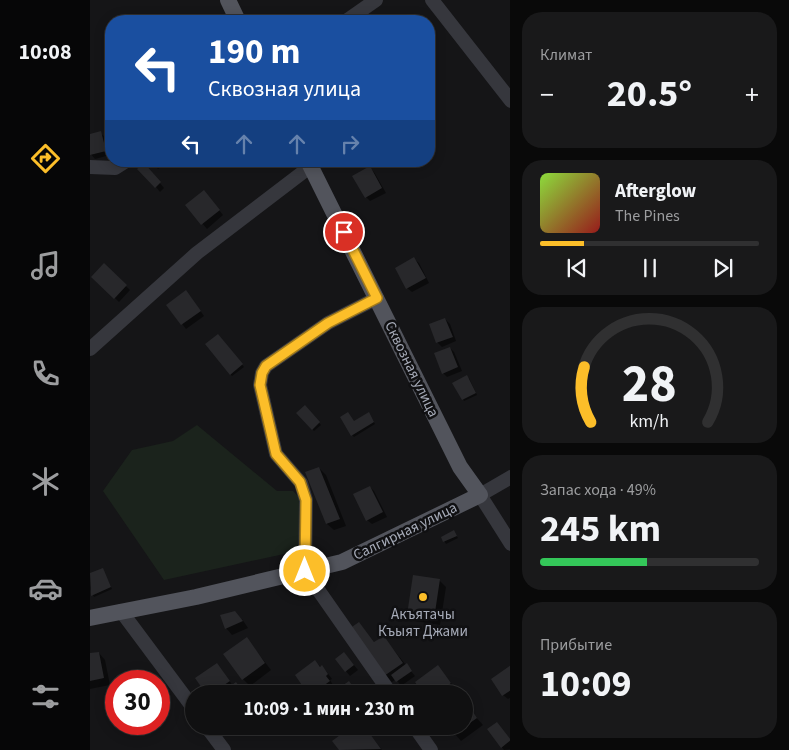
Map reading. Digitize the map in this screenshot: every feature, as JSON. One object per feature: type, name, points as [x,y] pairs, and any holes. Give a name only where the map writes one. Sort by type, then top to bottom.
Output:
[{"type":"main road","points":[[228,0],[235,15]]},
{"type":"main road","name":"Сквозная улица","points":[[312,167],[460,467],[480,495]]},
{"type":"main road","name":"Салгирная улица","points":[[90,618],[196,598],[342,562],[480,495]]},
{"type":"street","points":[[355,15],[376,0]]},
{"type":"street","points":[[432,0],[510,101]]},
{"type":"street","points":[[90,167],[116,167]]},
{"type":"street","points":[[90,349],[197,253],[306,167]]},
{"type":"street","points":[[377,298],[328,323],[266,366],[262,373],[260,385],[276,454],[300,482],[306,500],[305,571],[385,685]]},
{"type":"street","name":"Салгирная улица","points":[[480,495],[510,477]]},
{"type":"street","name":"Сквозная улица","points":[[480,495],[510,544]]},
{"type":"street","points":[[121,612],[185,697]]},
{"type":"street","points":[[213,735],[224,750]]},
{"type":"street","points":[[420,735],[431,750]]},
{"type":"shaded area","points":[[197,425],[277,491],[293,491],[302,500],[298,551],[164,580],[103,491],[132,450],[173,441]]},
{"type":"building","points":[[101,131],[105,151],[90,155],[90,134]]},
{"type":"building","points":[[139,167],[148,167],[161,182],[155,188],[137,169]]},
{"type":"building","points":[[371,167],[382,188],[365,198],[352,176]]},
{"type":"building","points":[[204,190],[220,210],[201,225],[185,205]]},
{"type":"building","points":[[414,257],[426,278],[406,289],[395,268]]},
{"type":"building","points":[[104,263],[127,285],[114,299],[91,277]]},
{"type":"building","points":[[186,290],[201,311],[181,325],[166,305]]},
{"type":"building","points":[[445,318],[453,337],[436,343],[429,324]]},
{"type":"building","points":[[218,334],[243,364],[230,375],[205,344]]},
{"type":"building","points":[[450,347],[458,367],[442,374],[434,353]]},
{"type":"building","points":[[467,375],[476,393],[462,400],[452,383]]},
{"type":"building","points":[[305,405],[320,422],[312,430],[296,413]]},
{"type":"building","points":[[348,412],[354,421],[369,412],[374,422],[351,436],[340,417]]},
{"type":"building","points":[[319,467],[340,519],[326,524],[305,472]]},
{"type":"building","points":[[370,486],[383,512],[366,521],[353,494]]},
{"type":"building","points":[[454,530],[457,536],[443,542],[441,537]]},
{"type":"building","points":[[103,568],[111,587],[91,596],[90,573]]},
{"type":"building","name":"Акъятачы Къыят Джами","points":[[413,575],[440,579],[434,619],[407,615]]},
{"type":"building","points":[[235,611],[243,621],[225,629],[220,615]]},
{"type":"building","points":[[359,622],[374,642],[384,636],[403,663],[384,676],[349,629]]},
{"type":"building","points":[[247,637],[265,663],[242,680],[223,654]]},
{"type":"building","points":[[99,652],[104,678],[90,681],[90,653]]},
{"type":"building","points":[[344,652],[354,665],[345,672],[335,659]]},
{"type":"building","points":[[315,660],[320,667],[322,665],[330,681],[324,685],[302,685],[295,675]]},
{"type":"building","points":[[217,663],[230,681],[224,685],[200,685],[195,678]]},
{"type":"building","points":[[407,663],[412,671],[396,682],[391,675]]},
{"type":"building","points":[[438,665],[451,683],[448,685],[417,685],[415,682]]},
{"type":"building","points":[[510,666],[510,691],[502,696],[491,679]]},
{"type":"building","points":[[349,681],[352,685],[343,685]]},
{"type":"building","points":[[473,712],[477,718],[473,721]]},
{"type":"building","points":[[497,722],[510,741],[501,748],[487,729]]},
{"type":"building","points":[[340,735],[371,735],[381,749],[339,750],[332,741]]},
{"type":"place","name":"Акъятачы Къыят Джами","points":[[423,597]]},
{"type":"route","points":[[305,571],[306,500],[300,482],[276,454],[260,385],[262,373],[266,366],[328,323],[377,298],[344,232]]}]
